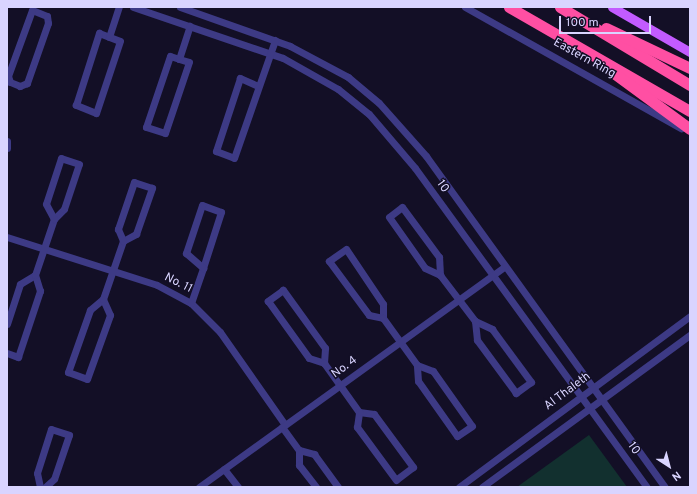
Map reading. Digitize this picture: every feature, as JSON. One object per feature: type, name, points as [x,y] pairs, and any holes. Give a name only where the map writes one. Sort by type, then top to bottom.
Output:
[{"type":"highway","name":"Eastern Ring","points":[[509,7],[690,111]]},
{"type":"highway","points":[[564,10],[690,68]]},
{"type":"highway","points":[[564,10],[690,85]]},
{"type":"highway","points":[[575,44],[690,129]]},
{"type":"main road","points":[[612,7],[690,52]]},
{"type":"street","points":[[109,37],[119,7]]},
{"type":"street","name":"10","points":[[133,7],[270,53],[314,74],[369,114],[411,163],[647,487]]},
{"type":"street","name":"10","points":[[180,7],[275,40],[341,73],[379,103],[405,130],[665,487]]},
{"type":"street","name":"Eastern Ring","points":[[465,7],[690,133]]},
{"type":"street","points":[[39,9],[47,16],[48,23],[27,83],[20,86],[10,82],[8,76],[27,16],[32,10],[39,9]]},
{"type":"street","points":[[179,59],[190,26]]},
{"type":"street","points":[[99,33],[109,37],[120,41],[96,113],[76,105],[99,33]]},
{"type":"street","points":[[258,86],[240,78],[216,151],[234,158],[275,40]]},
{"type":"street","points":[[170,56],[179,59],[189,62],[165,133],[146,127],[170,56]]},
{"type":"street","points":[[7,141],[7,148]]},
{"type":"street","points":[[7,353],[18,357],[40,291],[35,275],[54,219],[64,209],[79,164],[61,158],[46,204],[54,219]]},
{"type":"street","points":[[103,299],[110,315],[87,379],[68,372],[90,310],[103,299],[114,271],[123,241],[118,229],[134,182],[152,188],[136,234],[123,241]]},
{"type":"street","points":[[191,303],[203,268],[222,212],[202,205],[186,253],[203,268]]},
{"type":"street","points":[[440,275],[439,257],[402,207],[389,217],[425,268],[440,275],[475,321],[492,329],[531,382],[516,393],[477,340],[475,321]]},
{"type":"street","name":"No. 11","points":[[7,236],[157,285],[191,303],[220,332],[299,450]]},
{"type":"street","points":[[384,318],[369,315],[329,262],[346,249],[383,304],[384,318],[400,342],[417,365],[433,371],[472,426],[458,436],[418,382],[417,365]]},
{"type":"street","name":"No. 4","points":[[198,487],[505,266]]},
{"type":"street","points":[[7,324],[20,284],[35,275]]},
{"type":"street","points":[[324,363],[325,348],[283,290],[268,301],[309,358],[324,363],[340,385],[359,412],[357,427],[396,480],[413,467],[374,414],[359,412]]},
{"type":"street","name":"Al Thaleth","points":[[459,487],[690,316]]},
{"type":"street","points":[[482,487],[690,335]]},
{"type":"street","points":[[40,487],[37,473],[51,429],[69,436],[54,479],[45,487]]},
{"type":"street","points":[[316,487],[299,465],[299,450],[314,454],[338,487]]},
{"type":"street","points":[[224,469],[238,487]]},
{"type":"green space","points":[[589,435],[627,487],[517,487]]}]
